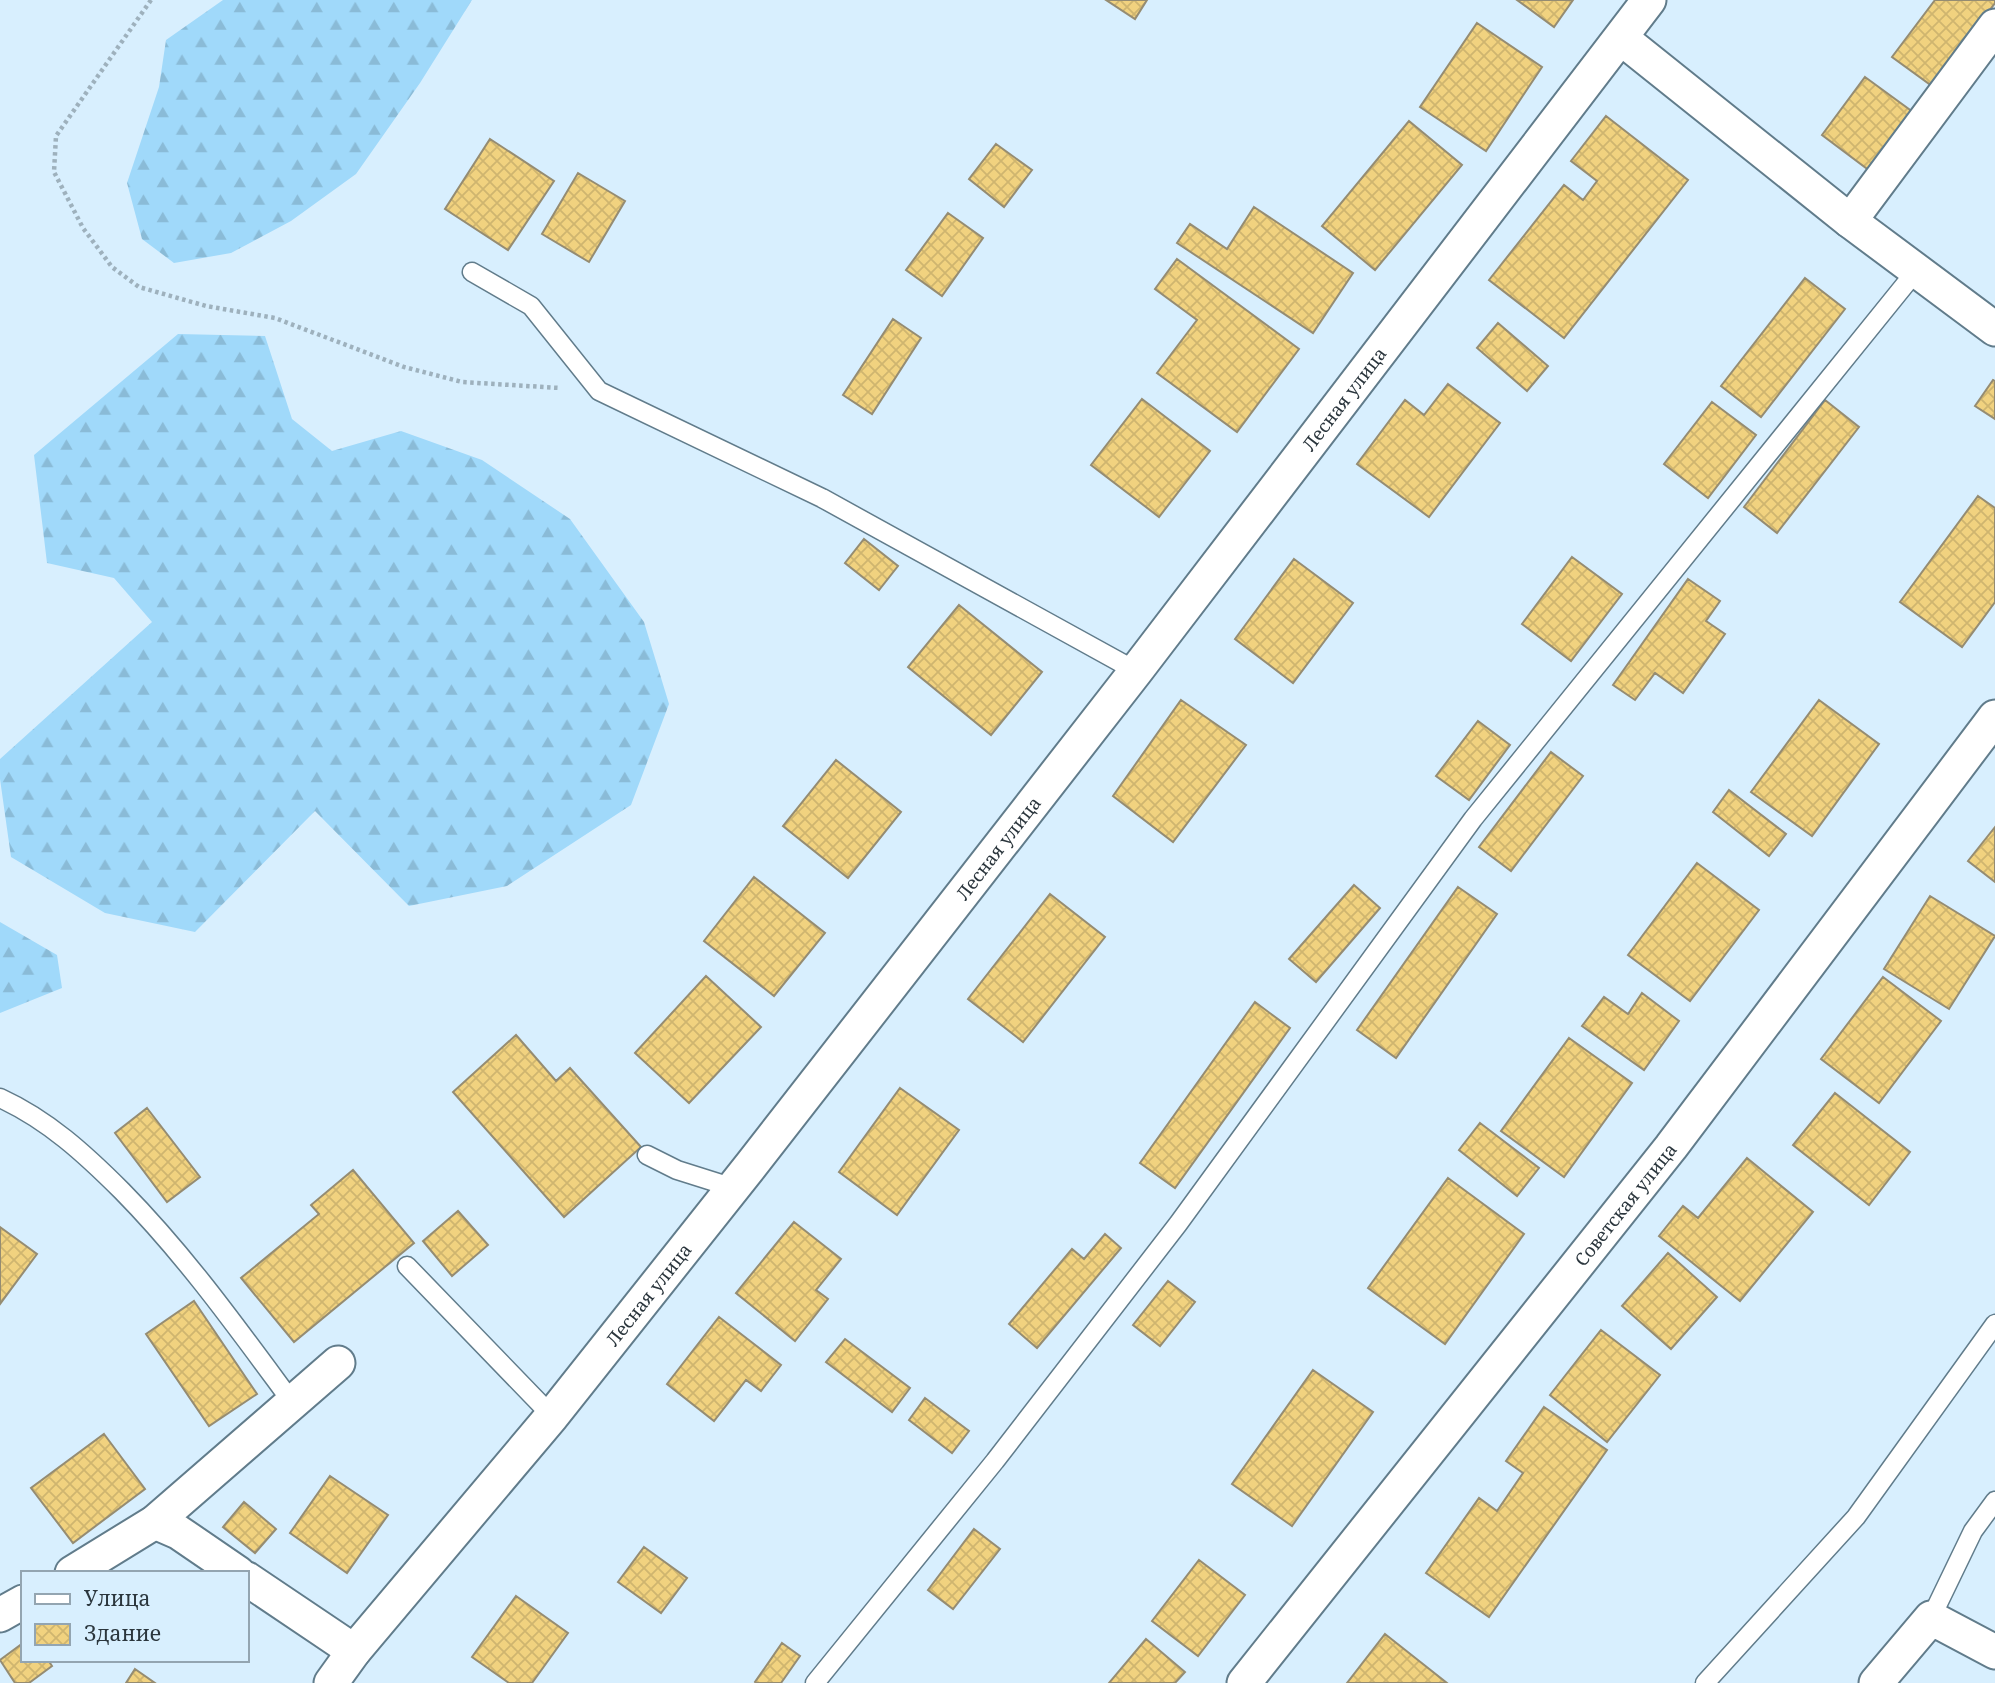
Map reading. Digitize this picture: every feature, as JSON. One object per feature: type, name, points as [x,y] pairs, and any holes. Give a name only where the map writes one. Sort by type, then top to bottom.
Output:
[{"type":"street","name":"Лесная улица","points":[[331,1683],[354,1651],[552,1416],[734,1188],[1136,671],[1649,0]]},
{"type":"street","points":[[1850,221],[1995,26]]},
{"type":"street","points":[[1621,38],[1850,221],[1995,329]]},
{"type":"street","name":"Советская улица","points":[[1244,1683],[1671,1147],[1995,717]]},
{"type":"street","points":[[75,1571],[155,1522],[338,1363]]},
{"type":"street","points":[[155,1522],[178,1532],[235,1571]]},
{"type":"street","points":[[248,1580],[354,1651]]},
{"type":"street","points":[[0,1615],[21,1603]]},
{"type":"street","points":[[1876,1683],[1931,1618],[1995,1652]]},
{"type":"lane","points":[[815,1683],[995,1461],[1170,1234],[1474,819],[1916,271]]},
{"type":"lane","points":[[472,272],[531,306],[599,391],[822,498],[1136,671]]},
{"type":"lane","points":[[0,1098],[26,1110],[90,1159],[158,1228],[205,1285],[292,1402]]},
{"type":"lane","points":[[647,1155],[677,1170],[734,1188]]},
{"type":"lane","points":[[407,1266],[552,1416]]},
{"type":"lane","points":[[1705,1683],[1856,1517],[1995,1324]]},
{"type":"lane","points":[[1931,1618],[1973,1531],[1995,1501]]},
{"type":"path","points":[[151,0],[56,136],[54,172],[83,228],[112,267],[139,287],[206,306],[275,318],[404,368],[462,382],[599,391]]},
{"type":"green space","points":[[223,0],[472,0],[420,83],[356,174],[291,221],[231,253],[174,263],[142,239],[127,183],[159,87],[166,40]]},
{"type":"green space","points":[[178,334],[265,336],[292,419],[332,451],[401,431],[482,460],[570,519],[644,622],[669,704],[631,805],[507,886],[409,906],[315,811],[195,932],[105,913],[11,857],[0,779],[0,759],[152,622],[114,578],[47,563],[34,455]]},
{"type":"green space","points":[[0,922],[57,955],[62,988],[0,1013]]},
{"type":"building","points":[[1106,0],[1147,0],[1135,19]]},
{"type":"building","points":[[1517,0],[1573,0],[1554,27]]},
{"type":"building","points":[[1935,0],[1995,0],[1995,3],[1932,86],[1892,57]]},
{"type":"building","points":[[1477,23],[1542,67],[1486,151],[1420,107]]},
{"type":"building","points":[[1865,77],[1917,115],[1874,174],[1822,135]]},
{"type":"building","points":[[1606,116],[1688,180],[1564,338],[1489,280],[1564,185],[1583,200],[1597,181],[1571,161]]},
{"type":"building","points":[[1409,121],[1462,165],[1375,270],[1322,226]]},
{"type":"building","points":[[490,139],[554,181],[508,250],[445,209]]},
{"type":"building","points":[[996,144],[1032,170],[1004,207],[969,179]]},
{"type":"building","points":[[578,173],[625,201],[589,262],[542,234]]},
{"type":"building","points":[[1254,207],[1353,273],[1313,333],[1177,243],[1190,224],[1227,249]]},
{"type":"building","points":[[948,213],[983,238],[942,296],[906,270]]},
{"type":"building","points":[[1177,259],[1299,349],[1237,432],[1157,373],[1197,320],[1155,289]]},
{"type":"building","points":[[1805,278],[1845,309],[1761,417],[1721,386]]},
{"type":"building","points":[[893,319],[921,338],[872,414],[843,395]]},
{"type":"building","points":[[1498,323],[1548,366],[1527,391],[1477,348]]},
{"type":"building","points":[[1993,380],[1995,381],[1995,419],[1975,406]]},
{"type":"building","points":[[1448,384],[1500,423],[1429,517],[1357,464],[1405,400],[1424,415]]},
{"type":"building","points":[[1142,399],[1210,451],[1159,517],[1091,465]]},
{"type":"building","points":[[1825,400],[1859,427],[1777,533],[1744,507]]},
{"type":"building","points":[[1712,402],[1756,435],[1708,498],[1664,464]]},
{"type":"building","points":[[1978,496],[1995,508],[1995,602],[1962,647],[1900,602]]},
{"type":"building","points":[[864,539],[898,566],[879,590],[845,563]]},
{"type":"building","points":[[1572,557],[1622,594],[1571,661],[1522,624]]},
{"type":"building","points":[[1294,559],[1353,603],[1293,683],[1235,639]]},
{"type":"building","points":[[1688,579],[1720,601],[1706,621],[1725,634],[1683,693],[1655,673],[1635,700],[1613,685]]},
{"type":"building","points":[[959,605],[1042,672],[991,735],[908,667]]},
{"type":"building","points":[[1181,700],[1246,745],[1173,842],[1113,796]]},
{"type":"building","points":[[1819,700],[1879,744],[1812,836],[1751,792]]},
{"type":"building","points":[[1478,721],[1510,745],[1469,800],[1436,776]]},
{"type":"building","points":[[1551,752],[1583,776],[1511,871],[1479,847]]},
{"type":"building","points":[[836,760],[901,812],[848,878],[783,826]]},
{"type":"building","points":[[1729,790],[1786,834],[1769,856],[1713,812]]},
{"type":"building","points":[[1995,827],[1995,882],[1968,861]]},
{"type":"building","points":[[1697,863],[1759,910],[1690,1001],[1628,955]]},
{"type":"building","points":[[754,877],[825,933],[774,996],[704,941]]},
{"type":"building","points":[[1354,885],[1380,908],[1316,982],[1289,959]]},
{"type":"building","points":[[1458,887],[1497,914],[1396,1058],[1357,1030]]},
{"type":"building","points":[[1050,894],[1105,937],[1023,1042],[968,999]]},
{"type":"building","points":[[1930,896],[1995,936],[1949,1009],[1884,969]]},
{"type":"building","points":[[706,976],[761,1027],[689,1103],[635,1053]]},
{"type":"building","points":[[1883,977],[1941,1021],[1879,1103],[1821,1059]]},
{"type":"building","points":[[1642,993],[1679,1021],[1644,1070],[1582,1026],[1604,997],[1628,1014]]},
{"type":"building","points":[[1255,1002],[1290,1028],[1175,1188],[1140,1163]]},
{"type":"building","points":[[516,1035],[556,1081],[570,1068],[641,1147],[564,1217],[453,1092]]},
{"type":"building","points":[[1569,1038],[1632,1083],[1564,1177],[1501,1131]]},
{"type":"building","points":[[900,1088],[959,1130],[897,1215],[839,1172]]},
{"type":"building","points":[[1835,1093],[1910,1152],[1869,1205],[1793,1145]]},
{"type":"building","points":[[147,1108],[200,1177],[167,1202],[115,1133]]},
{"type":"building","points":[[1480,1123],[1539,1168],[1517,1196],[1459,1150]]},
{"type":"building","points":[[1747,1158],[1813,1212],[1740,1301],[1659,1236],[1683,1206],[1698,1218]]},
{"type":"building","points":[[353,1170],[414,1243],[294,1342],[241,1278],[319,1214],[311,1205]]},
{"type":"building","points":[[1448,1178],[1524,1234],[1445,1344],[1368,1288]]},
{"type":"building","points":[[458,1211],[488,1245],[452,1276],[423,1241]]},
{"type":"building","points":[[794,1222],[841,1259],[816,1290],[828,1299],[795,1341],[736,1293]]},
{"type":"building","points":[[0,1227],[37,1254],[0,1304]]},
{"type":"building","points":[[1105,1234],[1121,1248],[1037,1348],[1009,1324],[1072,1249],[1084,1259]]},
{"type":"building","points":[[1668,1253],[1717,1297],[1671,1349],[1622,1306]]},
{"type":"building","points":[[1168,1281],[1195,1302],[1160,1346],[1133,1325]]},
{"type":"building","points":[[194,1301],[257,1394],[209,1426],[146,1334]]},
{"type":"building","points":[[719,1317],[781,1365],[761,1391],[746,1380],[714,1421],[667,1384]]},
{"type":"building","points":[[1601,1330],[1660,1375],[1607,1442],[1550,1395]]},
{"type":"building","points":[[845,1339],[910,1388],[892,1412],[826,1362]]},
{"type":"building","points":[[1313,1370],[1373,1412],[1292,1526],[1232,1484]]},
{"type":"building","points":[[925,1398],[969,1431],[952,1453],[909,1420]]},
{"type":"building","points":[[1544,1407],[1607,1450],[1489,1617],[1426,1573],[1479,1498],[1497,1511],[1523,1473],[1506,1461]]},
{"type":"building","points":[[104,1434],[145,1489],[73,1543],[31,1488]]},
{"type":"building","points":[[330,1476],[388,1515],[347,1573],[290,1533]]},
{"type":"building","points":[[244,1502],[276,1529],[255,1553],[223,1527]]},
{"type":"building","points":[[974,1529],[1000,1549],[953,1609],[928,1590]]},
{"type":"building","points":[[644,1547],[687,1578],[661,1613],[618,1582]]},
{"type":"building","points":[[1199,1560],[1245,1595],[1198,1656],[1152,1621]]},
{"type":"building","points":[[516,1596],[568,1633],[532,1683],[509,1683],[472,1657]]},
{"type":"building","points":[[1385,1634],[1447,1683],[1347,1683]]},
{"type":"building","points":[[1146,1639],[1185,1672],[1175,1683],[1109,1683]]},
{"type":"building","points":[[782,1643],[800,1656],[781,1683],[756,1683],[755,1682]]},
{"type":"building","points":[[21,1644],[21,1662],[49,1662],[52,1666],[29,1683],[15,1683],[0,1660]]},
{"type":"building","points":[[135,1669],[155,1683],[126,1683]]}]
